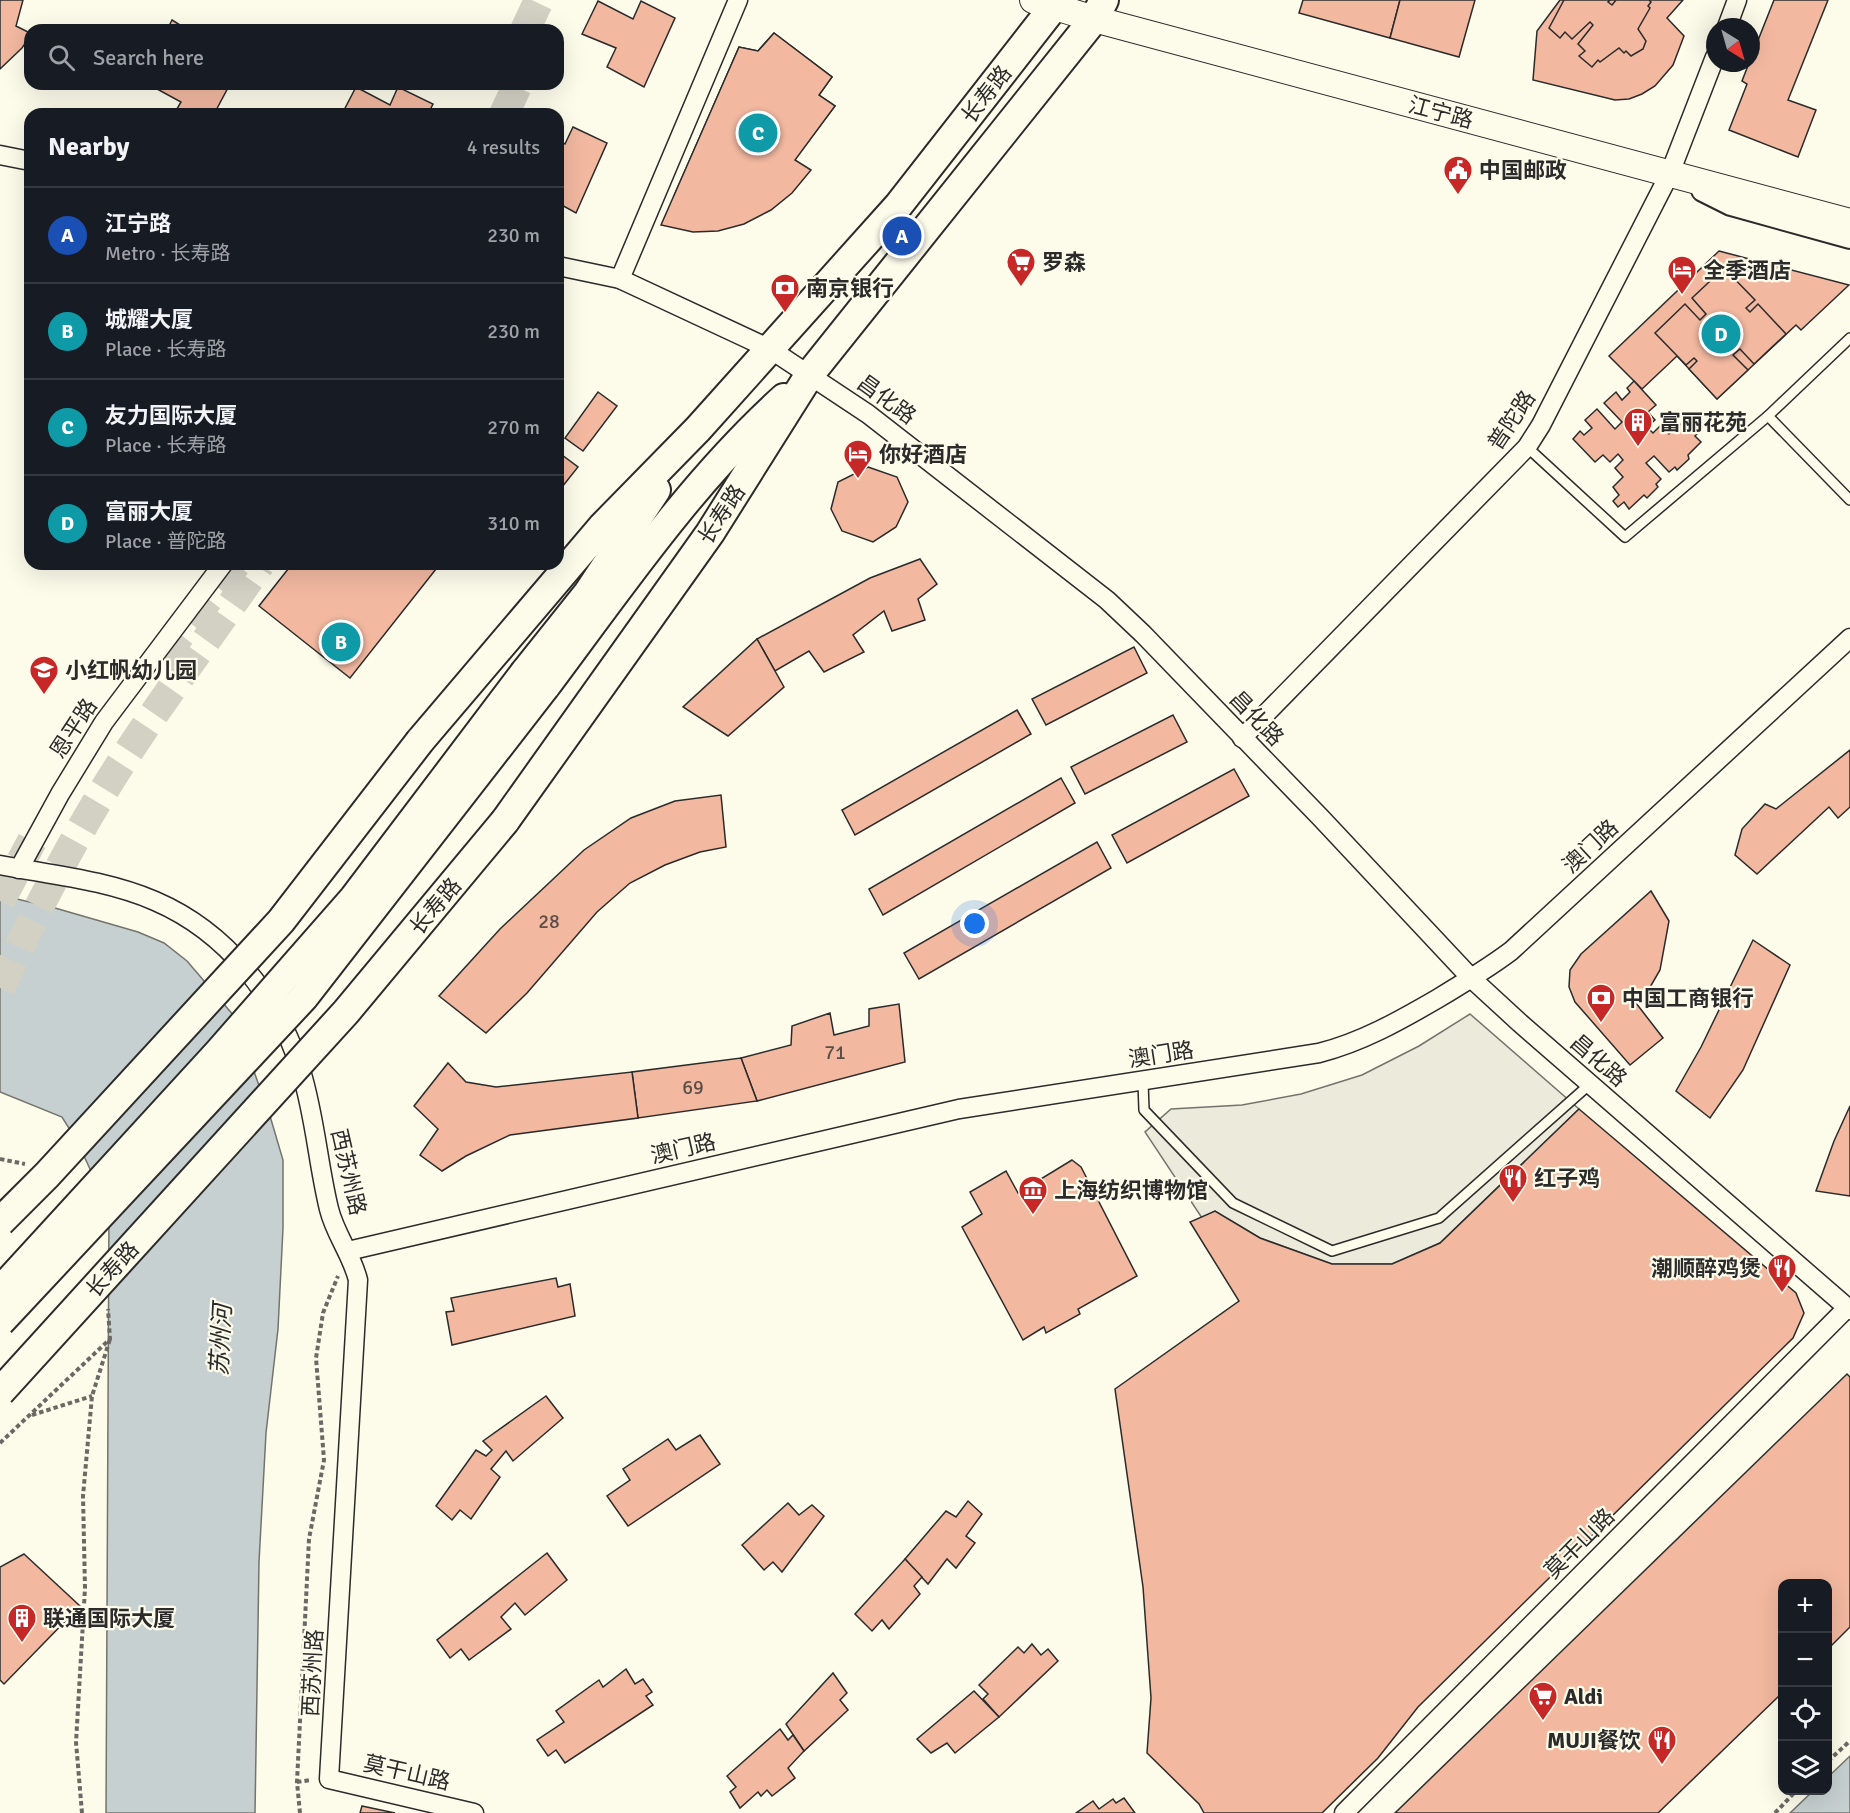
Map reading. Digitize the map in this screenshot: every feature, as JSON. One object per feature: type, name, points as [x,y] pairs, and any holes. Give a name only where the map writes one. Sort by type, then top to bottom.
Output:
[{"type":"main road","name":"江宁路","points":[[1049,2],[1099,10],[1850,222]]},
{"type":"main road","name":"长寿路","points":[[0,1222],[281,921],[420,741],[602,527],[698,429],[898,206],[1049,2]]},
{"type":"main road","name":"长寿路","points":[[0,1392],[346,1012],[506,821],[710,533],[810,374],[1099,10]]},
{"type":"main road","name":"长寿路","points":[[0,1291],[218,1053],[354,898],[700,483],[749,429],[810,374]]},
{"type":"main road","name":"长寿路","points":[[0,1322],[304,998],[535,679],[588,592],[698,429]]},
{"type":"street","points":[[620,279],[738,0]]},
{"type":"street","points":[[1730,18],[1737,0]]},
{"type":"street","name":"普陀路","points":[[1242,738],[1527,447],[1541,425],[1670,173],[1709,72]]},
{"type":"street","points":[[0,155],[24,160]]},
{"type":"street","points":[[1670,173],[1731,204],[1850,237]]},
{"type":"street","name":"昌化路","points":[[564,267],[620,279],[770,349],[877,421],[1107,600],[1143,634],[1321,818],[1471,978],[1849,1309]]},
{"type":"street","name":"恩平路","points":[[19,869],[60,794],[104,722],[218,570]]},
{"type":"street","name":"澳门路","points":[[348,1251],[959,1109],[1143,1082],[1319,1053],[1347,1046],[1375,1033],[1493,965],[1530,935],[1850,638]]},
{"type":"street","name":"西苏州路","points":[[0,865],[80,879],[116,888],[153,901],[206,930],[223,944],[256,981],[277,1016],[300,1070],[309,1101],[328,1206],[358,1280],[359,1296],[330,1779]]},
{"type":"street","name":"莫干山路","points":[[1344,1813],[1849,1309]]},
{"type":"street","name":"莫干山路","points":[[330,1779],[436,1809],[474,1813]]},
{"type":"lane","points":[[1527,447],[1625,537],[1768,416],[1850,338]]},
{"type":"lane","points":[[1768,416],[1850,500]]},
{"type":"lane","points":[[1143,1082],[1143,1110],[1233,1203],[1332,1251],[1439,1218],[1590,1084]]},
{"type":"path","points":[[300,1813],[297,1782],[309,1539],[324,1460],[316,1358],[323,1313],[348,1251]]},
{"type":"path","points":[[82,1813],[76,1742],[85,1588],[83,1496],[92,1396],[110,1340]]},
{"type":"path","points":[[29,1416],[92,1396]]},
{"type":"path","points":[[1832,1757],[1850,1741]]},
{"type":"path","points":[[1775,1813],[1793,1795]]},
{"type":"shaded area","points":[[1470,1014],[1579,1109],[1440,1243],[1392,1264],[1332,1264],[1260,1238],[1215,1211],[1202,1218],[1145,1132],[1171,1109],[1242,1105],[1301,1094],[1362,1075],[1419,1046]]},
{"type":"water","name":"苏州河","points":[[0,895],[138,932],[164,943],[187,961],[234,1016],[270,1116],[283,1160],[283,1228],[278,1329],[266,1433],[259,1562],[255,1813],[106,1813],[109,1210],[77,1141],[62,1117],[0,1092]]},
{"type":"water","points":[[1850,1756],[1850,1813],[1790,1813],[1809,1795],[1832,1795],[1832,1773]]},
{"type":"building","points":[[0,0],[23,0],[16,26],[24,30],[24,45],[0,69]]},
{"type":"building","points":[[1303,0],[1400,0],[1390,38],[1299,13]]},
{"type":"building","points":[[1400,0],[1475,0],[1459,57],[1390,38]]},
{"type":"building","points":[[1560,0],[1683,0],[1667,18],[1684,36],[1673,65],[1655,86],[1629,99],[1615,100],[1533,80],[1537,31]]},
{"type":"building","points":[[1564,0],[1610,0],[1608,2],[1612,5],[1616,0],[1649,0],[1650,8],[1638,29],[1646,41],[1643,49],[1631,56],[1619,48],[1600,62],[1598,60],[1592,67],[1579,56],[1585,51],[1578,44],[1593,25],[1590,22],[1572,39],[1565,32],[1560,38],[1549,28]]},
{"type":"building","points":[[1774,0],[1828,0],[1788,100],[1816,110],[1798,157],[1729,130],[1747,84],[1742,81],[1746,72],[1760,72],[1760,35]]},
{"type":"building","points":[[598,1],[633,19],[641,1],[675,18],[644,87],[607,67],[616,48],[582,34]]},
{"type":"building","points":[[774,33],[832,77],[819,95],[835,106],[774,187],[758,200],[739,207],[722,209],[702,206],[674,196],[739,47],[758,51]]},
{"type":"building","points":[[774,33],[832,77],[819,95],[835,106],[795,160],[811,170],[792,193],[771,210],[744,224],[718,231],[693,232],[661,225],[739,47],[758,51]]},
{"type":"building","points":[[159,90],[227,90],[217,108],[178,108],[181,102]]},
{"type":"building","points":[[354,90],[362,90],[390,105],[397,90],[404,90],[433,104],[431,108],[345,108]]},
{"type":"building","points":[[573,127],[607,143],[576,213],[564,206],[565,144]]},
{"type":"building","points":[[1719,251],[1849,285],[1801,330],[1796,325],[1717,399],[1677,356],[1642,389],[1609,356]]},
{"type":"building","points":[[1724,268],[1755,300],[1746,308],[1750,312],[1758,304],[1786,334],[1754,364],[1740,349],[1733,355],[1748,370],[1717,399],[1689,369],[1697,361],[1694,358],[1686,365],[1655,333],[1685,304],[1700,320],[1706,314],[1692,298]]},
{"type":"building","name":"富丽花苑","points":[[1634,381],[1656,405],[1648,412],[1655,420],[1647,427],[1653,433],[1661,425],[1669,434],[1680,424],[1688,431],[1694,425],[1700,431],[1695,436],[1701,442],[1688,455],[1689,459],[1677,470],[1675,467],[1669,472],[1654,456],[1646,463],[1661,479],[1656,484],[1658,487],[1647,498],[1644,495],[1629,509],[1624,502],[1618,507],[1613,501],[1619,495],[1613,487],[1623,477],[1615,468],[1623,460],[1618,454],[1610,462],[1603,455],[1595,462],[1573,439],[1580,431],[1584,435],[1592,428],[1585,420],[1597,409],[1615,429],[1622,422],[1604,403],[1616,392],[1622,400],[1630,392],[1627,388]]},
{"type":"building","points":[[598,392],[617,406],[583,451],[565,438]]},
{"type":"building","points":[[564,456],[578,467],[564,484]]},
{"type":"building","points":[[868,467],[897,477],[908,502],[896,527],[873,542],[842,531],[831,509],[838,482]]},
{"type":"building","points":[[920,559],[937,584],[918,599],[925,620],[892,631],[884,611],[853,635],[864,652],[824,672],[809,651],[775,671],[757,639],[870,578]]},
{"type":"building","points":[[287,570],[435,570],[350,678],[259,606]]},
{"type":"building","points":[[757,639],[784,687],[728,736],[683,707]]},
{"type":"building","points":[[1134,647],[1147,673],[1046,725],[1032,699]]},
{"type":"building","points":[[1017,710],[1031,734],[855,835],[842,810]]},
{"type":"building","points":[[1173,715],[1187,742],[1085,794],[1071,767]]},
{"type":"building","points":[[1850,750],[1850,807],[1838,818],[1829,807],[1757,874],[1735,855],[1742,829],[1765,804],[1776,809]]},
{"type":"building","points":[[1234,769],[1249,796],[1127,863],[1112,835]]},
{"type":"building","points":[[1061,778],[1075,803],[883,915],[869,889]]},
{"type":"building","points":[[721,795],[726,847],[700,852],[665,865],[630,883],[597,912],[527,993],[486,1033],[439,996],[500,929],[584,850],[631,818],[675,801]]},
{"type":"building","points":[[1097,842],[1111,868],[919,979],[904,953]]},
{"type":"building","points":[[1651,891],[1669,921],[1660,970],[1649,989],[1636,1003],[1663,1038],[1630,1065],[1575,1002],[1569,987],[1570,970],[1581,954]]},
{"type":"building","points":[[1753,940],[1790,965],[1743,1070],[1710,1118],[1676,1091],[1701,1047]]},
{"type":"building","points":[[899,1004],[905,1062],[757,1101],[741,1058],[791,1045],[792,1026],[830,1013],[834,1035],[869,1026],[869,1009]]},
{"type":"building","points":[[741,1058],[757,1101],[638,1118],[632,1072]]},
{"type":"building","points":[[448,1063],[466,1082],[496,1087],[632,1072],[638,1118],[510,1135],[466,1156],[442,1171],[420,1155],[438,1129],[414,1106]]},
{"type":"building","points":[[1850,1106],[1850,1196],[1816,1191],[1834,1141]]},
{"type":"building","points":[[1579,1109],[1796,1293],[1804,1313],[1793,1338],[1418,1707],[1378,1758],[1322,1813],[1204,1813],[1199,1804],[1147,1753],[1151,1698],[1143,1587],[1115,1389],[1239,1301],[1190,1222],[1215,1211],[1260,1238],[1332,1264],[1392,1264],[1440,1243]]},
{"type":"building","points":[[1072,1160],[1081,1167],[1137,1276],[1078,1309],[1080,1314],[1046,1333],[1044,1327],[1023,1340],[962,1227],[982,1214],[970,1192],[1006,1171],[1018,1193]]},
{"type":"building","points":[[556,1278],[558,1287],[570,1284],[575,1316],[452,1345],[446,1312],[454,1311],[451,1298]]},
{"type":"building","points":[[1847,1374],[1850,1377],[1850,1627],[1832,1645],[1832,1579],[1778,1579],[1778,1697],[1658,1813],[1395,1813]]},
{"type":"building","points":[[546,1396],[563,1418],[513,1461],[506,1451],[491,1469],[500,1477],[471,1519],[460,1510],[452,1520],[436,1506],[476,1450],[486,1456],[492,1450],[483,1441]]},
{"type":"building","points":[[700,1435],[720,1464],[628,1526],[607,1496],[630,1480],[623,1469],[668,1439],[676,1450]]},
{"type":"building","points":[[968,1501],[982,1514],[966,1536],[975,1543],[956,1568],[947,1559],[928,1584],[905,1559],[946,1511],[956,1517]]},
{"type":"building","points":[[788,1503],[799,1515],[812,1505],[824,1516],[782,1572],[773,1562],[764,1570],[742,1545]]},
{"type":"building","points":[[547,1553],[567,1580],[525,1615],[515,1603],[501,1617],[511,1629],[469,1660],[461,1649],[450,1658],[437,1640]]},
{"type":"building","name":"联通国际大厦","points":[[24,1554],[80,1606],[4,1684],[0,1680],[0,1567]]},
{"type":"building","points":[[905,1559],[922,1577],[914,1586],[920,1594],[889,1629],[882,1620],[872,1631],[855,1614]]},
{"type":"building","points":[[1032,1644],[1041,1655],[1048,1649],[1058,1661],[999,1717],[983,1699],[988,1694],[979,1685],[1018,1647],[1024,1653]]},
{"type":"building","points":[[626,1669],[635,1684],[643,1679],[652,1692],[646,1696],[653,1705],[565,1763],[556,1750],[548,1756],[537,1740],[564,1722],[556,1711],[599,1680],[603,1687]]},
{"type":"building","points":[[833,1673],[847,1693],[840,1700],[848,1710],[804,1751],[786,1724]]},
{"type":"building","points":[[974,1691],[999,1717],[955,1753],[947,1743],[931,1753],[917,1739]]},
{"type":"building","points":[[780,1729],[788,1740],[793,1735],[804,1751],[788,1768],[795,1778],[772,1796],[767,1790],[761,1796],[758,1792],[740,1808],[730,1792],[736,1787],[727,1776]]},
{"type":"building","points":[[1124,1798],[1135,1813],[1076,1813],[1093,1801],[1099,1809],[1113,1799],[1116,1803]]},
{"type":"building","points":[[362,1806],[395,1813],[360,1813]]},
{"type":"tunnel","points":[[528,24],[539,0]]},
{"type":"tunnel","points":[[507,108],[515,90]]},
{"type":"tunnel","points":[[162,658],[231,570]]},
{"type":"tunnel","points":[[0,988],[53,880],[108,784],[150,720],[256,570]]},
{"type":"tunnel","points":[[0,901],[32,841]]},
{"type":"place","name":"友力国际大厦","points":[[758,133]]},
{"type":"place","name":"中国邮政","points":[[1458,196]]},
{"type":"place","name":"江宁路","points":[[902,236]]},
{"type":"place","name":"罗森","points":[[1021,288]]},
{"type":"place","name":"全季酒店","points":[[1682,296]]},
{"type":"place","name":"南京银行","points":[[785,314]]},
{"type":"place","name":"富丽大厦","points":[[1721,334]]},
{"type":"place","name":"富丽花苑","points":[[1638,448]]},
{"type":"place","name":"你好酒店","points":[[858,480]]},
{"type":"place","name":"城耀大厦","points":[[341,642]]},
{"type":"place","name":"小红帆幼儿园","points":[[44,696]]},
{"type":"place","name":"中国工商银行","points":[[1601,1024]]},
{"type":"place","name":"红子鸡","points":[[1513,1204]]},
{"type":"place","name":"上海纺织博物馆","points":[[1033,1216]]},
{"type":"place","name":"潮顺醉鸡煲","points":[[1782,1294]]},
{"type":"place","name":"联通国际大厦","points":[[22,1644]]},
{"type":"place","name":"Aldi","points":[[1543,1722]]},
{"type":"place","name":"MUJI餐饮","points":[[1662,1766]]}]
